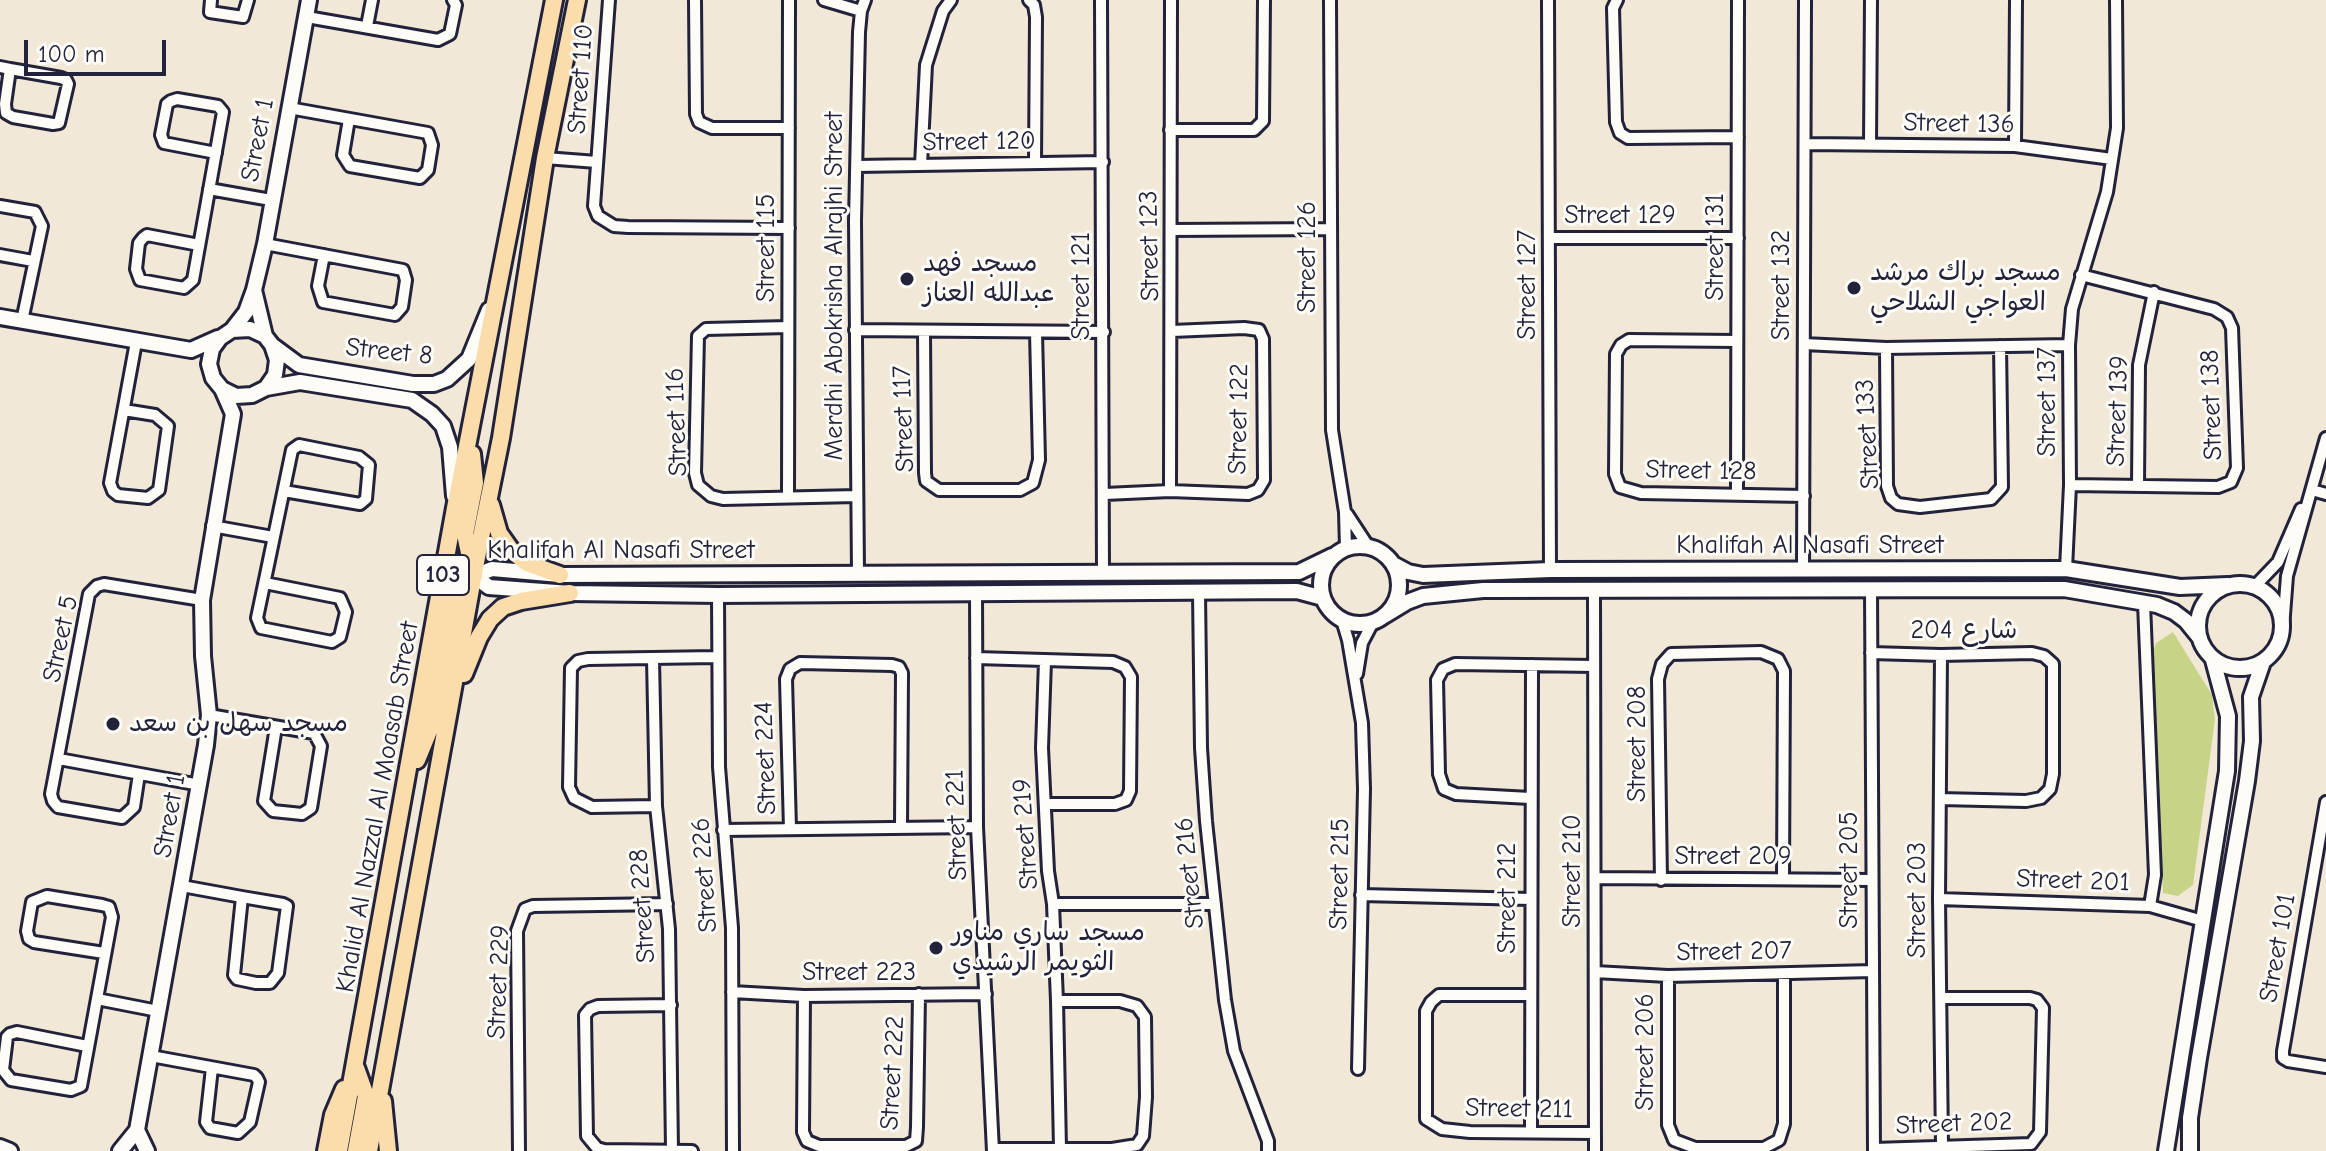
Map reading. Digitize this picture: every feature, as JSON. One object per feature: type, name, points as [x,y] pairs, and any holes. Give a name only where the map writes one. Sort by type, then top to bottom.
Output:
[{"type":"main road","name":"Khalid Al Nazzal Al Moasab Street","points":[[339,1151],[455,508],[554,0]]},
{"type":"main road","name":"Khalid Al Nazzal Al Moasab Street","points":[[369,1151],[490,492],[545,158],[577,0]]},
{"type":"main road","points":[[407,780],[431,726],[454,600],[474,576],[465,534],[475,483],[471,428]]},
{"type":"main road","points":[[490,492],[492,513],[499,533],[511,550],[527,563],[560,575]]},
{"type":"main road","points":[[451,709],[479,637],[490,619],[503,607],[512,604],[570,593]]},
{"type":"main road","points":[[326,1151],[333,1115],[356,1066]]},
{"type":"main road","points":[[356,1066],[366,1096],[356,1151]]},
{"type":"main road","points":[[382,1087],[388,1151]]},
{"type":"street","points":[[211,0],[210,12],[243,17],[248,0]]},
{"type":"street","name":"Street 1","points":[[226,334],[246,312],[254,290],[309,0]]},
{"type":"street","points":[[367,26],[372,0]]},
{"type":"street","points":[[307,17],[438,40],[450,34],[456,5],[453,0]]},
{"type":"street","name":"Street 110","points":[[609,0],[594,206],[598,216],[614,226],[789,228]]},
{"type":"street","points":[[695,0],[696,114],[699,122],[712,128],[789,128]]},
{"type":"street","name":"Street 115","points":[[788,497],[789,0]]},
{"type":"street","points":[[824,0],[861,11]]},
{"type":"street","name":"Merdhi Abokrisha Alrajhi Street","points":[[858,573],[855,330],[857,166],[861,11],[865,0]]},
{"type":"street","points":[[921,165],[926,65],[943,11],[951,0]]},
{"type":"street","points":[[1029,0],[1034,5],[1036,17],[1035,163]]},
{"type":"street","name":"Street 121","points":[[1101,0],[1103,573]]},
{"type":"street","name":"Street 123","points":[[1170,491],[1171,0]]},
{"type":"street","points":[[1170,130],[1254,130],[1263,121],[1264,0]]},
{"type":"street","name":"Street 126","points":[[1330,0],[1332,430],[1345,512],[1346,548]]},
{"type":"street","name":"Street 127","points":[[1548,0],[1550,570]]},
{"type":"street","points":[[1617,0],[1613,8],[1616,122],[1620,133],[1628,138],[1738,137]]},
{"type":"street","name":"Street 131","points":[[1737,493],[1738,0]]},
{"type":"street","name":"Street 132","points":[[1803,570],[1805,0]]},
{"type":"street","points":[[1870,145],[1871,0]]},
{"type":"street","points":[[2015,146],[2016,0]]},
{"type":"street","name":"Street 137","points":[[2066,569],[2072,309],[2106,199],[2117,128],[2116,0]]},
{"type":"street","points":[[5,68],[66,80],[68,84],[59,123],[6,113],[5,68]]},
{"type":"street","points":[[199,245],[147,235],[139,243],[136,269],[140,280],[184,288],[193,280],[216,153],[223,112],[218,106],[177,99],[167,104],[161,135],[164,143],[216,153]]},
{"type":"street","points":[[289,108],[428,133],[432,145],[428,170],[420,178],[350,166],[343,155],[349,119]]},
{"type":"street","name":"Street 136","points":[[1805,144],[2015,146],[2112,159]]},
{"type":"street","name":"Street 110","points":[[545,158],[597,162]]},
{"type":"street","name":"Street 120","points":[[857,166],[1103,162]]},
{"type":"street","points":[[209,189],[271,200]]},
{"type":"street","points":[[0,206],[35,212],[42,226],[22,321]]},
{"type":"street","points":[[1172,230],[1330,229]]},
{"type":"street","name":"Street 129","points":[[1550,238],[1738,238]]},
{"type":"street","points":[[265,244],[324,255],[403,270],[406,280],[402,307],[395,315],[323,302],[318,286],[324,255]]},
{"type":"street","points":[[0,255],[33,261]]},
{"type":"street","name":"Street 138","points":[[2070,485],[2218,487],[2231,482],[2237,468],[2232,328],[2227,317],[2214,309],[2081,275]]},
{"type":"street","name":"Street 8","points":[[269,341],[299,365],[413,384],[434,384],[447,379],[469,359],[498,287]]},
{"type":"street","name":"Street 1","points":[[254,290],[269,341]]},
{"type":"street","name":"Street 139","points":[[2138,486],[2139,365],[2154,292]]},
{"type":"street","points":[[0,317],[191,350],[226,334],[250,329],[269,341],[277,360],[275,375],[266,388],[252,395],[233,414],[209,364],[212,349],[226,334]]},
{"type":"street","name":"Street 116","points":[[788,327],[706,329],[698,336],[695,473],[698,485],[711,496],[723,499],[857,496]]},
{"type":"street","points":[[855,330],[1104,332]]},
{"type":"street","name":"Street 122","points":[[1105,494],[1170,491],[1248,494],[1258,490],[1264,480],[1263,339],[1259,330],[1172,331]]},
{"type":"street","name":"Street 117","points":[[924,332],[926,481],[939,490],[1020,490],[1033,483],[1039,460],[1036,332]]},
{"type":"street","name":"Street 128","points":[[1737,341],[1629,340],[1621,345],[1616,354],[1615,474],[1620,487],[1641,493],[1804,496]]},
{"type":"street","points":[[124,410],[155,415],[168,426],[159,490],[148,498],[118,495],[110,483],[136,342]]},
{"type":"street","points":[[1804,344],[1886,348],[2069,345]]},
{"type":"street","name":"Street 133","points":[[1886,348],[1887,486],[1891,498],[1898,504],[1920,507],[1983,501],[1998,494],[2002,487],[2000,346]]},
{"type":"street","points":[[191,350],[218,384],[236,396],[252,395]]},
{"type":"street","name":"Street 8","points":[[266,388],[300,382],[412,400],[443,426],[450,447],[455,508]]},
{"type":"street","name":"Street 1","points":[[122,1151],[137,1130],[200,785],[209,715],[203,656],[202,600],[233,414]]},
{"type":"street","points":[[2283,628],[2280,610],[2270,596],[2255,586],[2228,585],[2216,591],[2200,611],[2199,637],[2204,650],[2213,660],[2238,669],[2251,668],[2273,653],[2283,628],[2287,576],[2326,438]]},
{"type":"street","points":[[265,583],[340,598],[346,612],[340,637],[332,642],[261,628],[257,618],[292,450],[299,445],[359,457],[369,465],[366,499],[360,504],[284,491]]},
{"type":"street","points":[[2312,490],[2326,494]]},
{"type":"street","points":[[2255,586],[2278,562],[2312,490]]},
{"type":"street","name":"Street 126","points":[[1345,512],[1368,546]]},
{"type":"street","points":[[212,526],[273,537]]},
{"type":"street","points":[[1368,546],[1382,553],[1393,564],[1398,577],[1398,591],[1393,605],[1378,619],[1357,624],[1342,620],[1330,611],[1323,598],[1321,576],[1332,556],[1346,548],[1368,546]]},
{"type":"street","name":"Khalifah Al Nasafi Street","points":[[474,576],[492,569],[560,575],[1299,572],[1332,556]]},
{"type":"street","name":"Khalifah Al Nasafi Street","points":[[1393,564],[1423,575],[1550,570],[2066,569],[2180,587],[2228,585]]},
{"type":"street","points":[[1695,570],[1695,590]]},
{"type":"street","points":[[2001,570],[2008,577],[2008,582],[2001,589]]},
{"type":"street","name":"Khalifah Al Nasafi Street","points":[[474,576],[489,587],[570,593],[718,595],[1297,591],[1323,598]]},
{"type":"street","name":"Street 5","points":[[139,774],[134,807],[122,818],[58,807],[51,794],[89,594],[104,584],[202,600]]},
{"type":"street","name":"Street 205","points":[[1871,589],[1874,1150]]},
{"type":"street","name":"Khalifah Al Nasafi Street","points":[[1378,619],[1423,596],[1483,590],[2064,589],[2144,603],[2174,612],[2199,637]]},
{"type":"street","name":"Street 210","points":[[1594,590],[1595,1151]]},
{"type":"street","name":"Street 216","points":[[1199,593],[1201,748],[1225,1000],[1234,1051],[1268,1146],[1280,1151]]},
{"type":"street","name":"Street 221","points":[[976,594],[977,827],[993,1150]]},
{"type":"street","name":"Street 226","points":[[718,595],[716,657],[723,830],[732,928],[733,1151]]},
{"type":"street","points":[[2144,603],[2155,875],[2150,906]]},
{"type":"street","name":"Street 215","points":[[1356,680],[1362,643],[1378,619]]},
{"type":"street","name":"Street 215","points":[[1342,620],[1362,723],[1358,1069]]},
{"type":"street","name":"Street 208","points":[[1661,880],[1658,679],[1662,664],[1671,654],[1761,652],[1778,659],[1784,671],[1783,879]]},
{"type":"street","name":"شارع 204","points":[[1871,653],[2032,653],[2044,656],[2053,664],[2053,774],[2050,789],[2041,798],[2026,801],[1940,799]]},
{"type":"street","name":"Street 203","points":[[1941,655],[1939,899],[1942,1145]]},
{"type":"street","points":[[656,806],[592,807],[574,798],[569,787],[568,679],[571,668],[578,661],[588,659],[716,657]]},
{"type":"street","points":[[976,658],[1113,662],[1125,667],[1131,677],[1130,791],[1126,800],[1115,804],[1046,804]]},
{"type":"street","name":"Street 228","points":[[653,659],[656,806],[667,904],[671,1005],[672,1150]]},
{"type":"street","points":[[2166,1151],[2227,771],[2228,716],[2213,660]]},
{"type":"street","name":"Street 219","points":[[1045,661],[1042,748],[1048,871],[1053,904],[1060,1148]]},
{"type":"street","points":[[2190,1151],[2190,1118],[2199,1058],[2247,781],[2252,741],[2251,697],[2263,662]]},
{"type":"street","name":"Street 224","points":[[790,829],[786,679],[790,669],[800,663],[899,667],[902,673],[901,826]]},
{"type":"street","points":[[1530,798],[1456,794],[1444,789],[1439,774],[1437,680],[1443,669],[1455,664],[1594,666]]},
{"type":"street","name":"Street 212","points":[[1531,1132],[1532,665]]},
{"type":"street","points":[[209,715],[314,733],[321,746],[311,808],[302,814],[273,811],[264,801],[276,727]]},
{"type":"street","points":[[59,759],[200,785]]},
{"type":"street","name":"Street 101","points":[[2326,802],[2283,1058],[2326,1067]]},
{"type":"street","points":[[723,830],[977,827]]},
{"type":"street","name":"Street 209","points":[[1596,878],[1871,880]]},
{"type":"street","points":[[182,886],[242,897],[287,906],[278,973],[270,983],[237,979],[234,975],[242,897]]},
{"type":"street","points":[[1361,895],[1530,899]]},
{"type":"street","points":[[87,1046],[17,1032],[10,1034],[3,1070],[11,1080],[76,1089],[81,1086],[112,917],[109,907],[47,896],[32,902],[27,931],[29,939],[104,953]]},
{"type":"street","name":"Street 201","points":[[1939,899],[2150,906],[2203,921]]},
{"type":"street","name":"Street 229","points":[[519,1151],[517,931],[525,909],[533,906],[667,904]]},
{"type":"street","points":[[1053,904],[1215,904]]},
{"type":"street","name":"Street 207","points":[[1595,972],[1668,976],[1873,971]]},
{"type":"street","name":"Street 206","points":[[1668,976],[1668,1125],[1674,1140],[1695,1148],[1764,1148],[1779,1140],[1784,1124],[1784,974]]},
{"type":"street","name":"Street 223","points":[[732,992],[804,996],[986,994]]},
{"type":"street","name":"Street 222","points":[[804,996],[803,1132],[807,1141],[819,1146],[906,1146],[916,1141],[919,994]]},
{"type":"street","name":"Street 211","points":[[1530,995],[1439,995],[1431,1002],[1426,1011],[1426,1119],[1442,1129],[1470,1132],[1595,1133]]},
{"type":"street","name":"Street 202","points":[[1874,1150],[2031,1144],[2037,1139],[2040,1132],[2043,1008],[2037,1000],[2030,998],[1941,998]]},
{"type":"street","points":[[97,999],[158,1011]]},
{"type":"street","points":[[993,1150],[1112,1149],[1137,1145],[1143,1136],[1145,1017],[1137,1006],[1120,1001],[1057,1001]]},
{"type":"street","points":[[671,1005],[598,1006],[585,1015],[587,1136],[592,1144],[604,1150],[692,1151]]},
{"type":"street","points":[[2184,1034],[2192,1042],[2202,1039]]},
{"type":"street","points":[[2181,1055],[2190,1050],[2199,1058]]},
{"type":"street","points":[[151,1056],[254,1075],[259,1082],[250,1122],[238,1133],[210,1128],[206,1122],[212,1068]]},
{"type":"street","points":[[137,1130],[147,1151]]},
{"type":"street","points":[[0,1147],[10,1151]]},
{"type":"street","points":[[122,1151],[136,1151]]},
{"type":"green space","points":[[2173,632],[2212,695],[2215,719],[2193,885],[2178,896],[2163,893],[2153,651],[2156,643]]},
{"type":"place","name":"مسجد فهد عبدالله العناز","points":[[907,279]]},
{"type":"place","name":"مسجد براك مرشد العواجي الشلاحي","points":[[1854,288]]},
{"type":"place","name":"مسجد سهل بن سعد","points":[[113,724]]},
{"type":"place","name":"مسجد ساري مناور الثويمر الرشيدي","points":[[936,948]]}]
